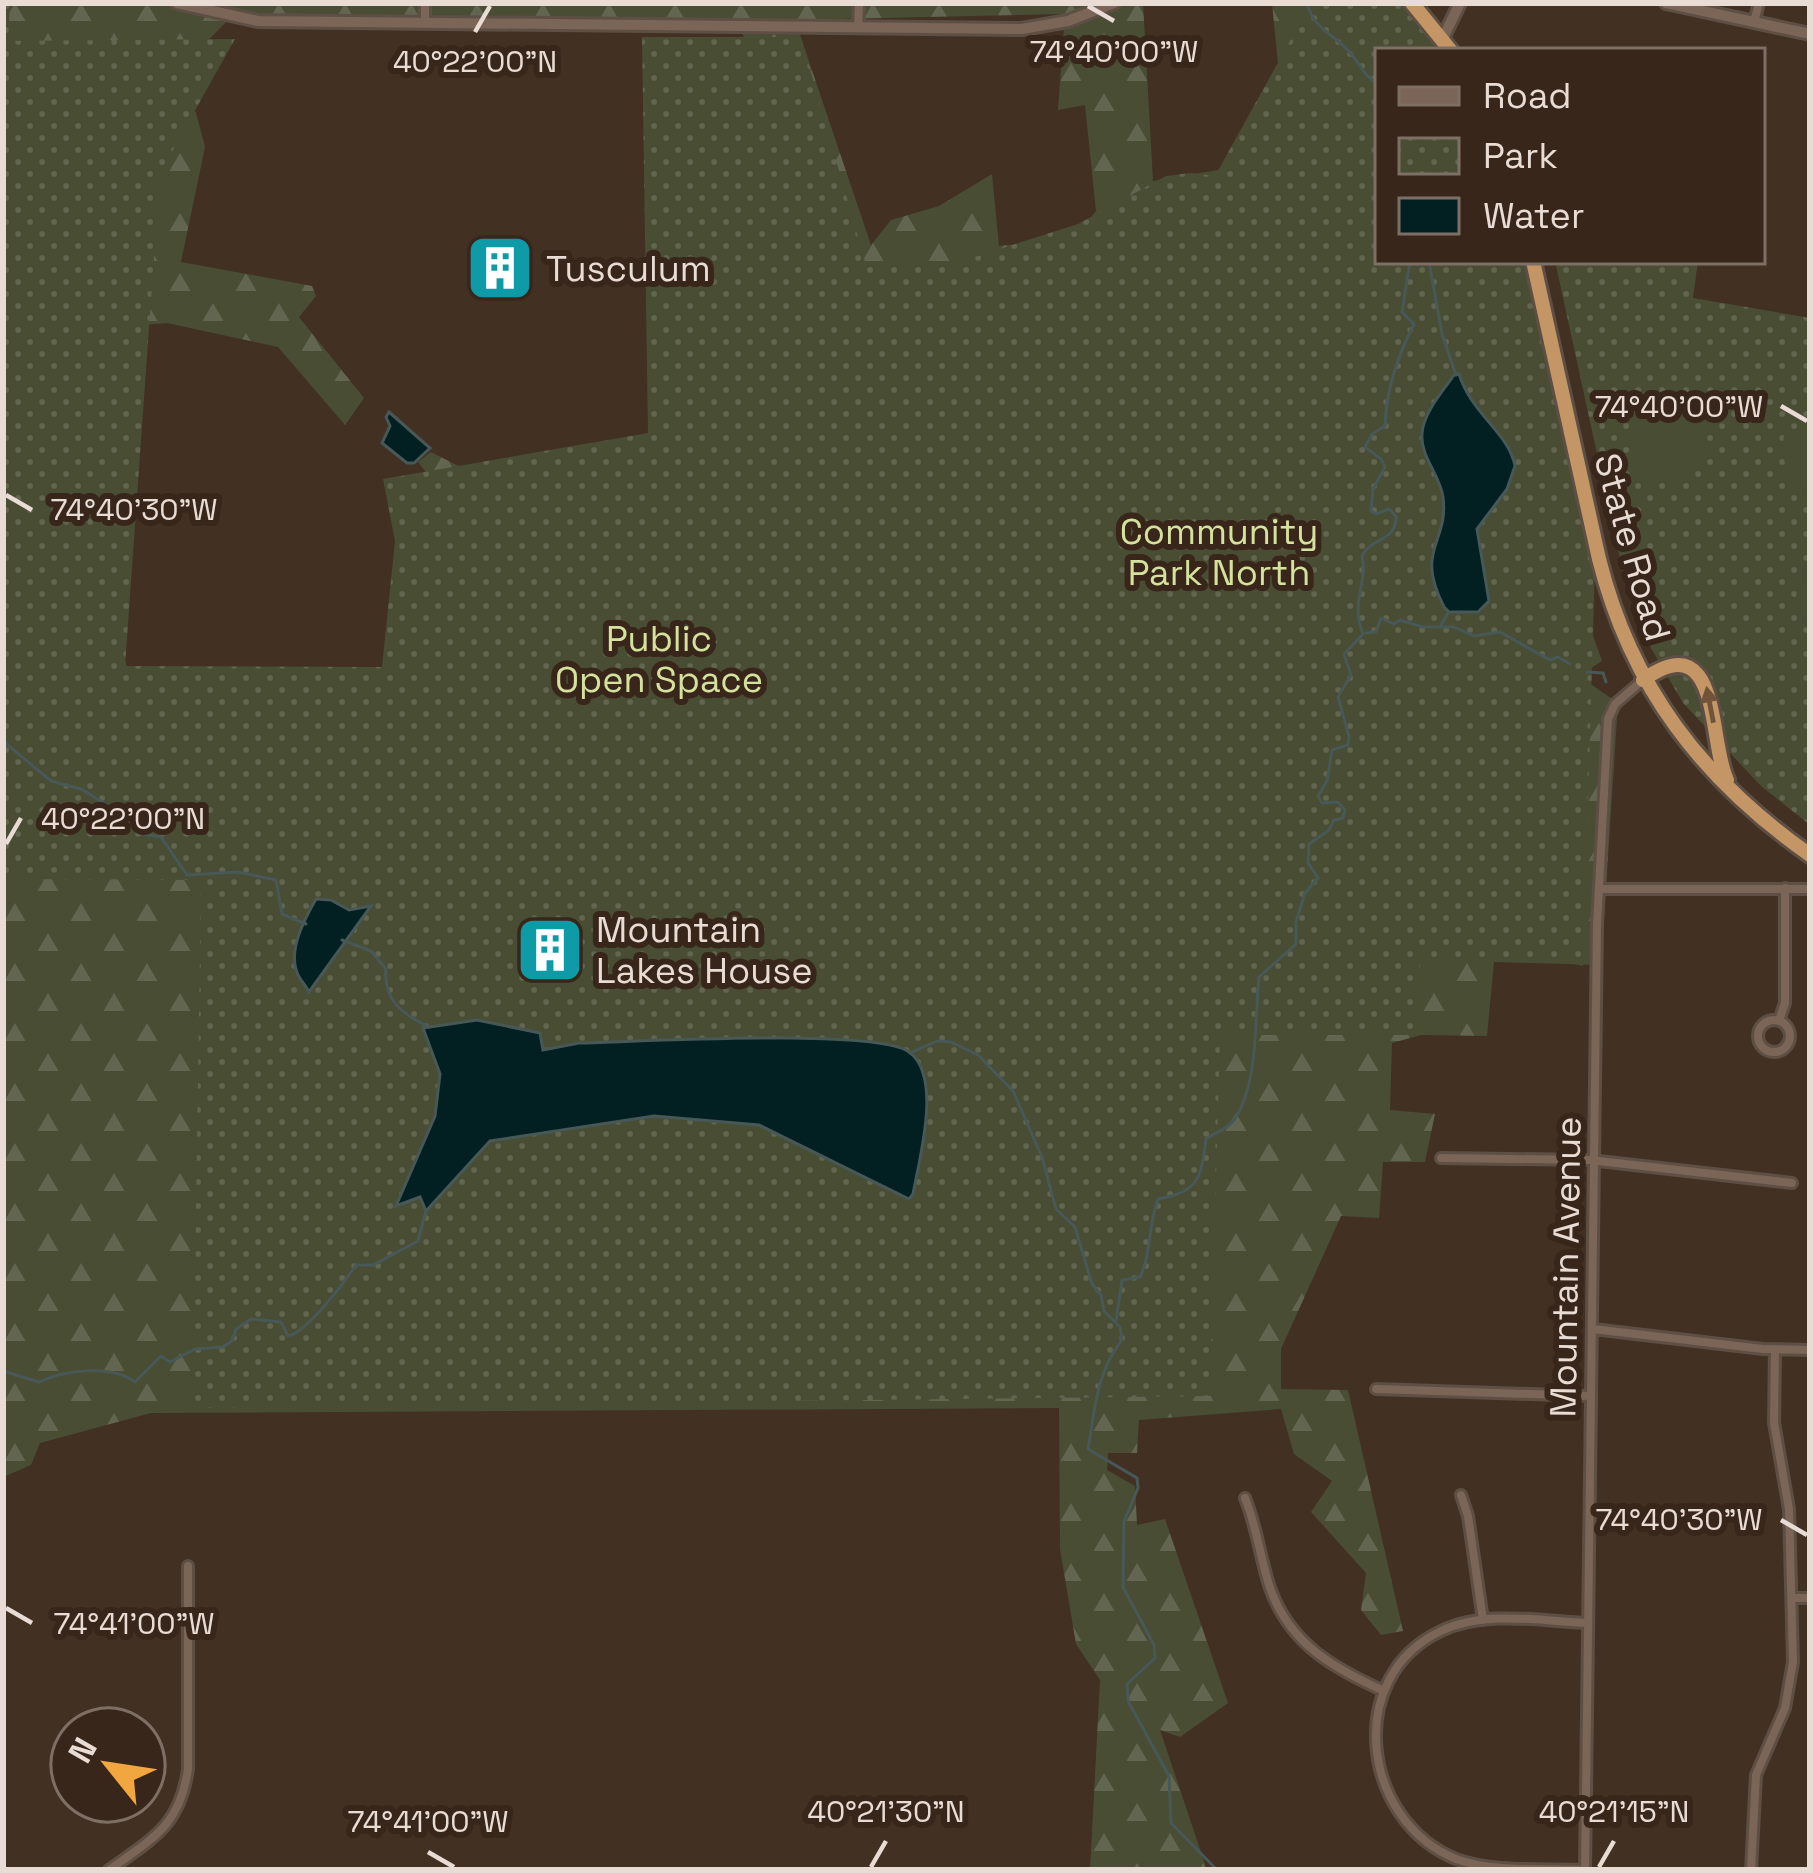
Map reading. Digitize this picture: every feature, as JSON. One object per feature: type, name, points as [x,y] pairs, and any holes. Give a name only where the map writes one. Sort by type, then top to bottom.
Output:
[{"type":"highway","points":[[1412,3],[1447,45]]},
{"type":"highway","name":"State Road","points":[[1534,264],[1610,604],[1643,680],[1686,740],[1810,855]]},
{"type":"highway","points":[[1643,680],[1660,668],[1679,666],[1703,680],[1711,696],[1721,767],[1738,793]]},
{"type":"street","points":[[177,3],[258,21],[1022,29],[1068,21],[1114,3]]},
{"type":"street","points":[[424,3],[424,23]]},
{"type":"street","points":[[858,27],[859,3]]},
{"type":"street","points":[[1447,45],[1460,3]]},
{"type":"street","points":[[1666,3],[1810,34]]},
{"type":"street","points":[[1754,22],[1759,3]]},
{"type":"street","name":"Mountain Avenue","points":[[1585,1870],[1599,889],[1608,719],[1616,704],[1643,680]]},
{"type":"street","points":[[1779,1021],[1785,1004],[1785,888]]},
{"type":"street","points":[[1599,889],[1810,889]]},
{"type":"street","points":[[1779,1021],[1788,1028],[1790,1039],[1780,1051],[1769,1051],[1759,1041],[1760,1031],[1765,1023],[1779,1021]]},
{"type":"street","points":[[1441,1158],[1590,1160],[1792,1183]]},
{"type":"street","points":[[1592,1329],[1810,1350]]},
{"type":"street","points":[[1751,1870],[1756,1774],[1791,1685],[1790,1509],[1774,1423],[1774,1349]]},
{"type":"street","points":[[1376,1389],[1591,1396]]},
{"type":"street","points":[[1461,1495],[1483,1620]]},
{"type":"street","points":[[1245,1498],[1271,1591],[1297,1636],[1330,1666],[1384,1691]]},
{"type":"street","points":[[109,1870],[163,1830],[184,1799],[188,1566]]},
{"type":"street","points":[[1792,1598],[1810,1598]]},
{"type":"street","points":[[1585,1870],[1474,1868],[1423,1840],[1392,1804],[1376,1752],[1376,1717],[1400,1662],[1421,1642],[1447,1628],[1483,1620],[1587,1623]]},
{"type":"green space","points":[[3,3],[1143,3],[1153,181],[1232,172],[1281,94],[1272,3],[1375,3],[1375,264],[1380,264],[1592,633],[1602,661],[1579,676],[1618,703],[1601,965],[1494,962],[1487,1036],[1421,1035],[1392,1043],[1390,1110],[1435,1114],[1425,1162],[1383,1162],[1379,1218],[1341,1216],[1281,1349],[1281,1389],[1348,1390],[1403,1631],[1381,1635],[1361,1610],[1366,1573],[1311,1512],[1332,1481],[1294,1454],[1281,1409],[1139,1420],[1137,1453],[1108,1453],[1107,1470],[1135,1486],[1137,1525],[1165,1519],[1228,1703],[1180,1737],[1160,1730],[1207,1870],[1090,1870],[1100,1680],[1076,1644],[1060,1549],[1059,1408],[151,1413],[40,1443],[31,1465],[3,1477]],"holes":[[[1065,14],[1058,110],[1085,105],[1096,211],[1074,238],[999,246],[992,174],[939,206],[891,220],[871,245],[795,20]],[[231,17],[740,25],[878,473],[535,505],[431,452],[418,462],[568,650],[142,729],[104,574],[77,330],[167,323],[278,347],[345,425],[364,398],[299,317],[316,296],[312,286],[181,262],[205,147],[196,113],[174,75]]]},
{"type":"green space","points":[[3,3],[10,3],[8,41],[235,39],[160,173],[125,666],[382,667],[395,541],[383,479],[648,433],[642,37],[801,37],[865,262],[953,264],[1078,224],[1166,176],[1215,176],[1311,3],[1402,3],[1440,48],[1375,48],[1375,264],[1528,264],[1595,565],[1583,966],[1420,962],[1418,1035],[1220,1035],[1210,1396],[193,1408],[201,880],[3,879]]},
{"type":"green space","points":[[1556,264],[1698,264],[1693,298],[1810,318],[1810,825],[1761,786],[1683,703],[1651,648],[1623,573]]},
{"type":"green space","points":[[1641,400],[1707,408],[1709,425],[1700,454],[1691,466],[1666,480],[1633,480],[1634,406]]},
{"type":"green space","points":[[1785,430],[1810,430],[1810,499],[1787,468]]},
{"type":"green space","points":[[1810,566],[1810,630],[1809,631],[1796,598]]},
{"type":"water","points":[[1459,374],[1472,401],[1506,443],[1515,466],[1507,489],[1477,529],[1489,601],[1478,612],[1449,612],[1432,572],[1443,497],[1422,434],[1434,403]]},
{"type":"water","points":[[389,412],[430,448],[414,463],[407,463],[382,443],[390,426]]},
{"type":"water","points":[[316,899],[331,900],[349,910],[371,906],[309,992],[298,975],[294,956]]},
{"type":"water","points":[[477,1020],[540,1033],[543,1050],[579,1043],[805,1038],[851,1040],[909,1052],[919,1064],[927,1099],[913,1194],[909,1199],[759,1125],[654,1116],[490,1141],[426,1211],[420,1197],[396,1206],[435,1116],[440,1074],[423,1028]]},
{"type":"waterway","points":[[1307,3],[1320,26],[1375,82]]},
{"type":"waterway","points":[[1116,1321],[1122,1280],[1140,1277],[1144,1267],[1158,1199],[1183,1192],[1196,1181],[1206,1139],[1230,1124],[1243,1102],[1252,1068],[1259,977],[1296,944],[1296,922],[1305,893],[1318,878],[1308,863],[1309,844],[1329,830],[1334,820],[1343,818],[1345,810],[1338,802],[1322,803],[1318,796],[1327,781],[1332,750],[1348,745],[1338,697],[1351,675],[1344,654],[1363,634],[1358,613],[1362,556],[1395,524],[1396,516],[1389,509],[1371,511],[1373,489],[1385,467],[1365,447],[1372,434],[1385,426],[1394,374],[1414,324],[1402,312],[1410,264]]},
{"type":"waterway","points":[[1430,264],[1442,334],[1456,375]]},
{"type":"waterway","points":[[1441,625],[1448,613]]},
{"type":"waterway","points":[[1366,633],[1376,632],[1381,618],[1394,624],[1400,620],[1423,627],[1454,627],[1474,636],[1500,632],[1550,660],[1558,657],[1570,664]]},
{"type":"waterway","points":[[1587,672],[1603,673],[1606,682]]},
{"type":"waterway","points":[[3,721],[5,742]]},
{"type":"waterway","points":[[3,741],[51,781],[81,789],[138,824],[142,834],[161,837],[187,875],[238,872],[276,880],[282,914],[306,924]]},
{"type":"waterway","points":[[342,940],[371,951],[386,969],[391,998],[429,1027]]},
{"type":"waterway","points":[[910,1053],[937,1041],[951,1042],[978,1055],[1013,1091],[1042,1157],[1056,1209],[1075,1227],[1104,1311],[1120,1327],[1122,1340],[1102,1378],[1088,1449],[1137,1478],[1138,1488],[1124,1521],[1123,1587],[1154,1645],[1155,1658],[1127,1684],[1128,1701],[1169,1776],[1171,1823],[1217,1870]]},
{"type":"waterway","points":[[3,1371],[39,1382],[62,1374],[101,1371],[135,1382],[161,1356],[170,1362],[195,1349],[223,1347],[251,1319],[281,1322],[288,1336],[296,1333],[315,1317],[356,1265],[373,1265],[418,1241],[426,1211]]},
{"type":"place","name":"Tusculum","points":[[500,268]]},
{"type":"place","name":"Mountain Lakes House","points":[[550,950]]},
{"type":"park label","name":"Community Park North","points":[[1219,552]]},
{"type":"park label","name":"Public Open Space","points":[[659,658]]}]
